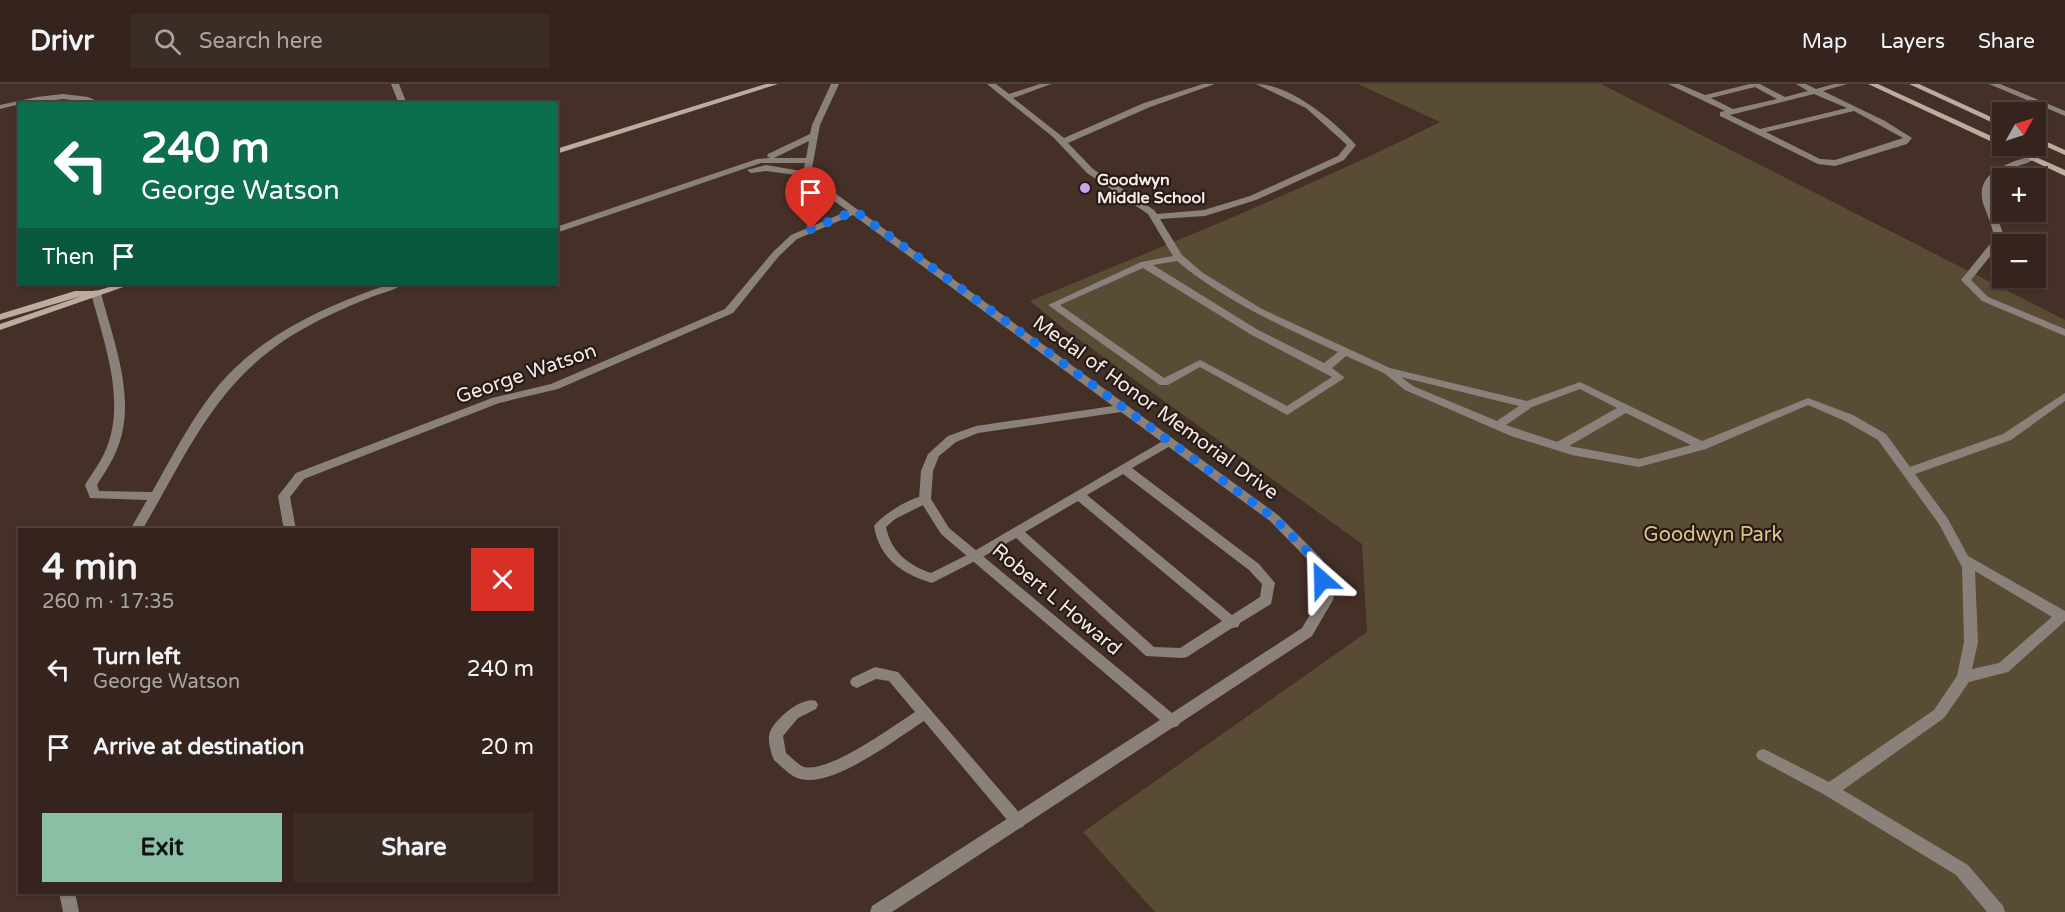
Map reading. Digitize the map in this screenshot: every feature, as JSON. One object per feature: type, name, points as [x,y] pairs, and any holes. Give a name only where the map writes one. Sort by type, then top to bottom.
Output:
[{"type":"main road","points":[[558,151],[774,84]]},
{"type":"main road","points":[[1872,84],[1992,139]]},
{"type":"main road","points":[[1912,84],[1992,120]]},
{"type":"main road","points":[[2046,144],[2065,153]]},
{"type":"main road","points":[[2029,156],[2065,173]]},
{"type":"main road","points":[[0,327],[124,285]]},
{"type":"main road","points":[[0,317],[78,293],[96,293]]},
{"type":"street","points":[[395,84],[402,102]]},
{"type":"street","points":[[812,175],[808,168],[813,136],[835,84]]},
{"type":"street","points":[[991,84],[1037,118],[1090,171],[1151,212],[1178,258],[1200,275],[1258,310],[1386,370],[1528,405]]},
{"type":"street","points":[[1008,97],[1047,84]]},
{"type":"street","points":[[1062,142],[1147,105],[1211,84]]},
{"type":"street","points":[[1154,217],[1205,213],[1253,198],[1341,158],[1352,145],[1309,106],[1260,84]]},
{"type":"street","points":[[1672,84],[1732,112]]},
{"type":"street","points":[[1704,97],[1754,84],[1784,99]]},
{"type":"street","points":[[1800,84],[1815,91],[1852,109],[1908,138],[1904,142],[1835,163],[1805,157],[1723,114],[1732,112],[1784,99],[1815,91],[1843,84]]},
{"type":"street","points":[[1993,84],[2065,114]]},
{"type":"street","points":[[23,102],[66,97],[91,99],[96,102]]},
{"type":"street","points":[[0,107],[18,103]]},
{"type":"street","points":[[1758,132],[1852,109]]},
{"type":"street","points":[[558,229],[723,174],[791,149],[813,136]]},
{"type":"street","points":[[2033,158],[1997,171],[1988,179],[1985,189],[1988,203],[1998,222],[1999,239],[1966,280],[1984,299],[2065,333]]},
{"type":"street","points":[[760,160],[811,160]]},
{"type":"street","points":[[723,174],[766,168],[812,175]]},
{"type":"street","name":"Medal of Honor Memorial Drive","points":[[812,175],[829,193],[1274,518],[1318,562],[1327,598],[1307,632],[1173,722],[878,912]]},
{"type":"street","name":"George Watson","points":[[290,528],[284,496],[300,476],[496,400],[554,387],[729,312],[776,254],[794,237],[855,211]]},
{"type":"street","points":[[558,220],[583,221]]},
{"type":"street","points":[[1144,264],[1234,320],[1339,377],[1287,411],[1200,363],[1164,383],[1053,306],[1144,264],[1178,258]]},
{"type":"street","points":[[137,528],[215,399],[248,364],[278,341],[314,320],[368,293],[395,285]]},
{"type":"street","points":[[96,293],[118,381],[119,419],[115,442],[91,485],[94,495],[157,496]]},
{"type":"street","points":[[1325,368],[1345,351]]},
{"type":"street","points":[[1386,370],[1409,388],[1558,447],[1639,464],[1702,446],[1808,401],[1849,418],[1882,437],[1944,522],[1968,567],[1971,642],[1964,677],[1939,714],[1830,790]]},
{"type":"street","points":[[1499,425],[1528,405],[1580,385],[1702,446]]},
{"type":"street","points":[[1908,472],[2007,437],[2065,396]]},
{"type":"street","points":[[1121,408],[976,430],[952,439],[934,454],[927,471],[925,499],[891,516],[880,526],[881,537],[892,556],[913,572],[932,578],[1017,532],[1168,442]]},
{"type":"street","points":[[1558,447],[1626,408]]},
{"type":"street","points":[[1017,532],[1151,652],[1182,653],[1233,623],[1266,600],[1269,583],[1254,567],[1124,468]]},
{"type":"street","points":[[1078,495],[1233,623]]},
{"type":"street","name":"Robert L Howard","points":[[925,499],[945,531],[1173,722]]},
{"type":"street","points":[[1964,559],[2062,616],[2003,668],[1964,677]]},
{"type":"street","points":[[857,682],[875,673],[893,676],[1018,822]]},
{"type":"street","points":[[811,705],[793,714],[776,734],[779,756],[801,773],[820,773],[846,762],[925,714]]},
{"type":"street","points":[[1763,755],[1830,790],[1962,870],[1997,912]]},
{"type":"street","points":[[67,894],[71,912]]},
{"type":"green space","name":"Goodwyn Park","points":[[1358,84],[1601,84],[1992,283],[1992,288],[2002,288],[2065,320],[2065,912],[1155,912],[1083,832],[1367,632],[1362,544],[1063,328],[1030,301],[1288,193],[1440,122]]},
{"type":"place","name":"Goodwyn Middle School","points":[[1085,188]]},
{"type":"route","points":[[811,229],[855,211],[1274,518],[1318,562],[1322,580]]}]
